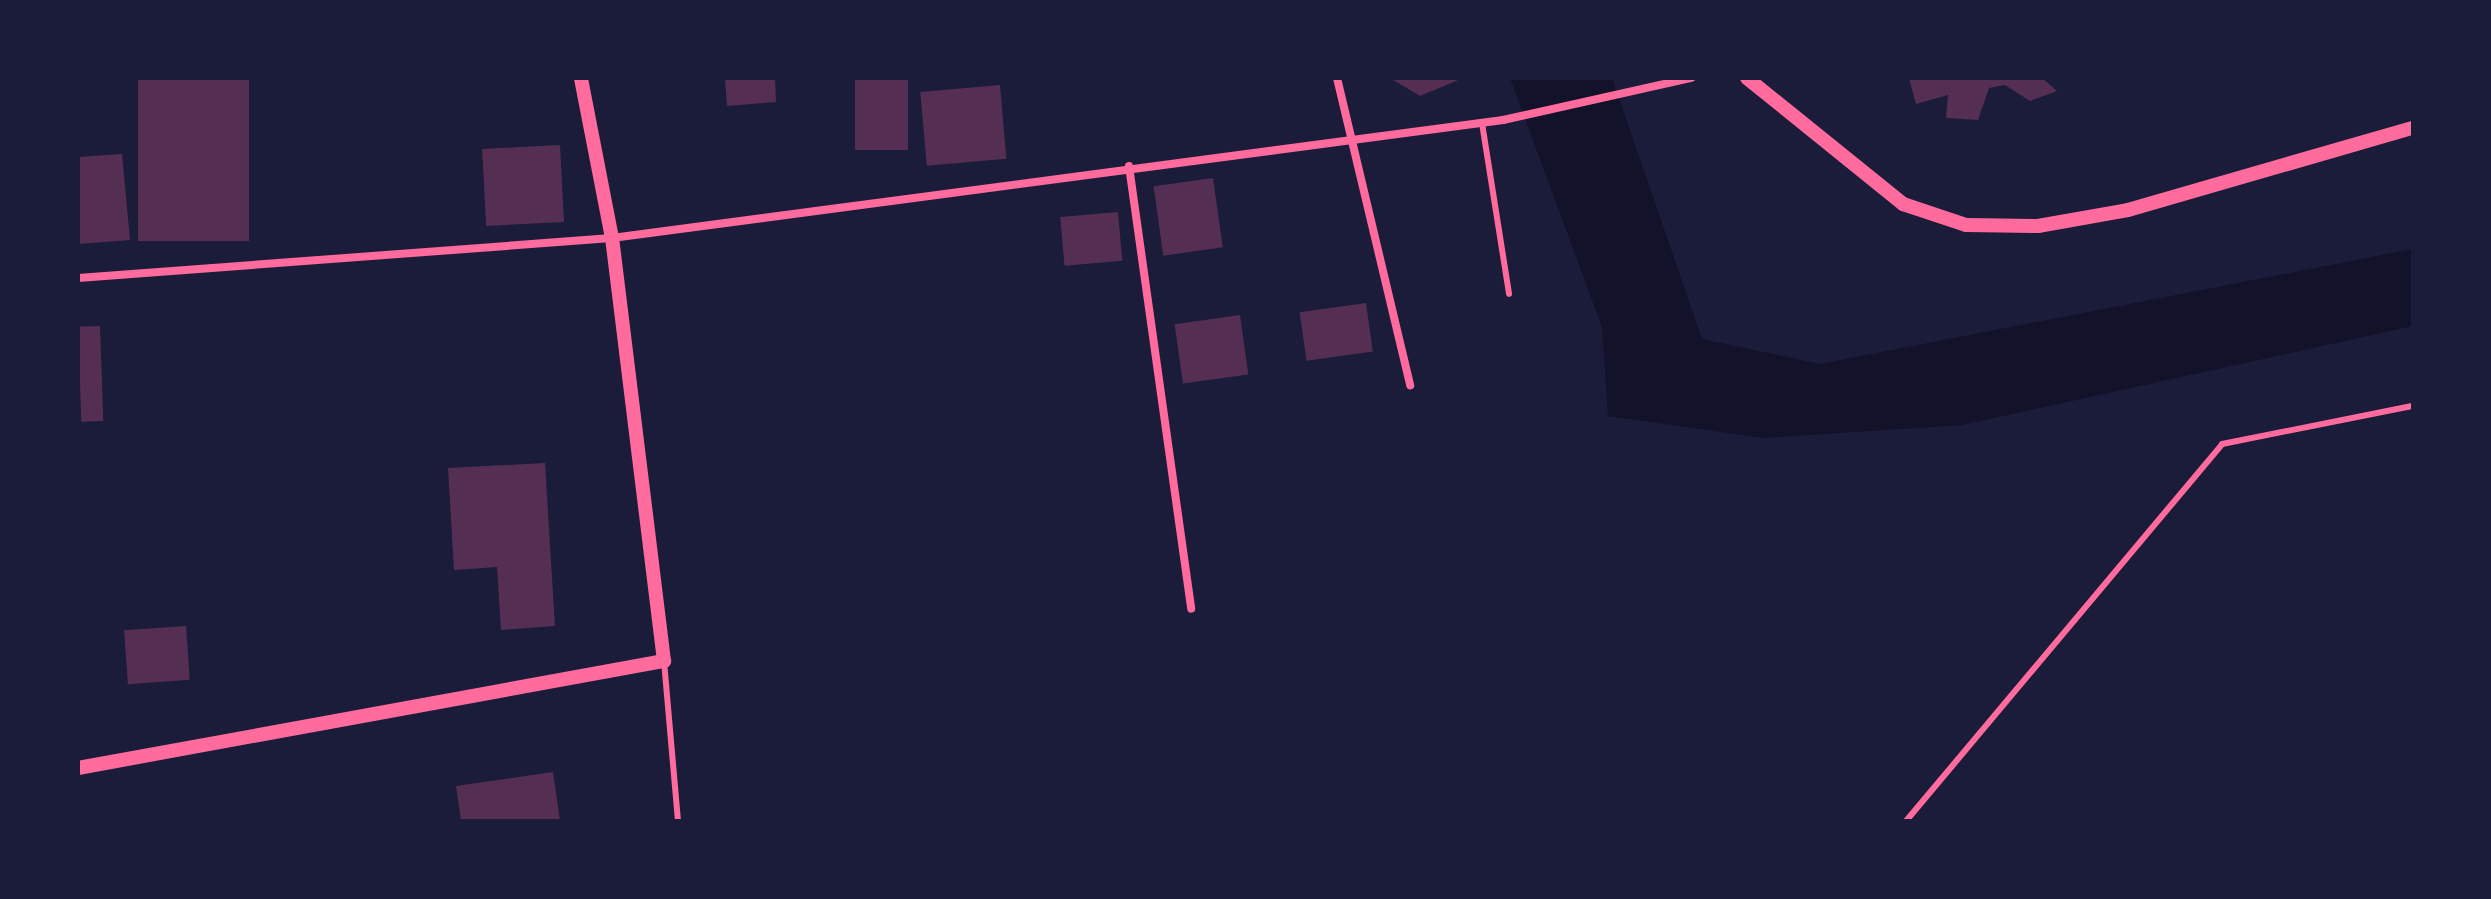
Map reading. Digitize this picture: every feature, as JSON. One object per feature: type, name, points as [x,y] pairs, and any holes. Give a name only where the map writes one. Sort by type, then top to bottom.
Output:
[{"type":"street","points":[[78,768],[664,661],[612,238],[581,78]]},
{"type":"street","points":[[1337,78],[1355,135],[1410,385]]},
{"type":"street","points":[[78,278],[612,238],[1355,135],[1503,120],[1691,78]]},
{"type":"street","points":[[1747,78],[1903,204],[1966,225],[2038,226],[2128,210],[2413,128]]},
{"type":"street","points":[[1129,166],[1191,609]]},
{"type":"lane","points":[[1482,123],[1509,294]]},
{"type":"lane","points":[[1906,821],[2222,444],[2413,406]]},
{"type":"lane","points":[[664,661],[678,821]]},
{"type":"shaded area","points":[[1510,78],[1612,78],[1702,339],[1820,364],[2413,249],[2413,326],[1962,425],[1764,438],[1608,416],[1602,327]]},
{"type":"building","points":[[138,78],[249,78],[249,241],[138,241]]},
{"type":"building","points":[[725,78],[775,78],[776,102],[727,106]]},
{"type":"building","points":[[855,78],[908,78],[908,150],[855,150]]},
{"type":"building","points":[[1390,78],[1463,78],[1420,96]]},
{"type":"building","points":[[1909,78],[2042,78],[2057,91],[2030,101],[2005,85],[1989,88],[1978,120],[1946,118],[1948,95],[1916,104]]},
{"type":"building","points":[[1000,85],[1006,159],[927,166],[920,92]]},
{"type":"building","points":[[560,145],[564,222],[486,226],[482,149]]},
{"type":"building","points":[[122,154],[130,240],[78,244],[78,157]]},
{"type":"building","points":[[1213,178],[1223,247],[1163,256],[1154,186]]},
{"type":"building","points":[[1118,212],[1122,261],[1064,266],[1060,217]]},
{"type":"building","points":[[1366,303],[1373,352],[1306,361],[1300,312]]},
{"type":"building","points":[[1240,315],[1248,374],[1183,384],[1175,324]]},
{"type":"building","points":[[100,326],[103,421],[81,422],[78,327]]},
{"type":"building","points":[[545,463],[555,626],[501,630],[497,567],[454,570],[448,468]]},
{"type":"building","points":[[186,626],[190,680],[128,684],[124,630]]},
{"type":"building","points":[[553,772],[560,821],[461,821],[456,786]]}]
